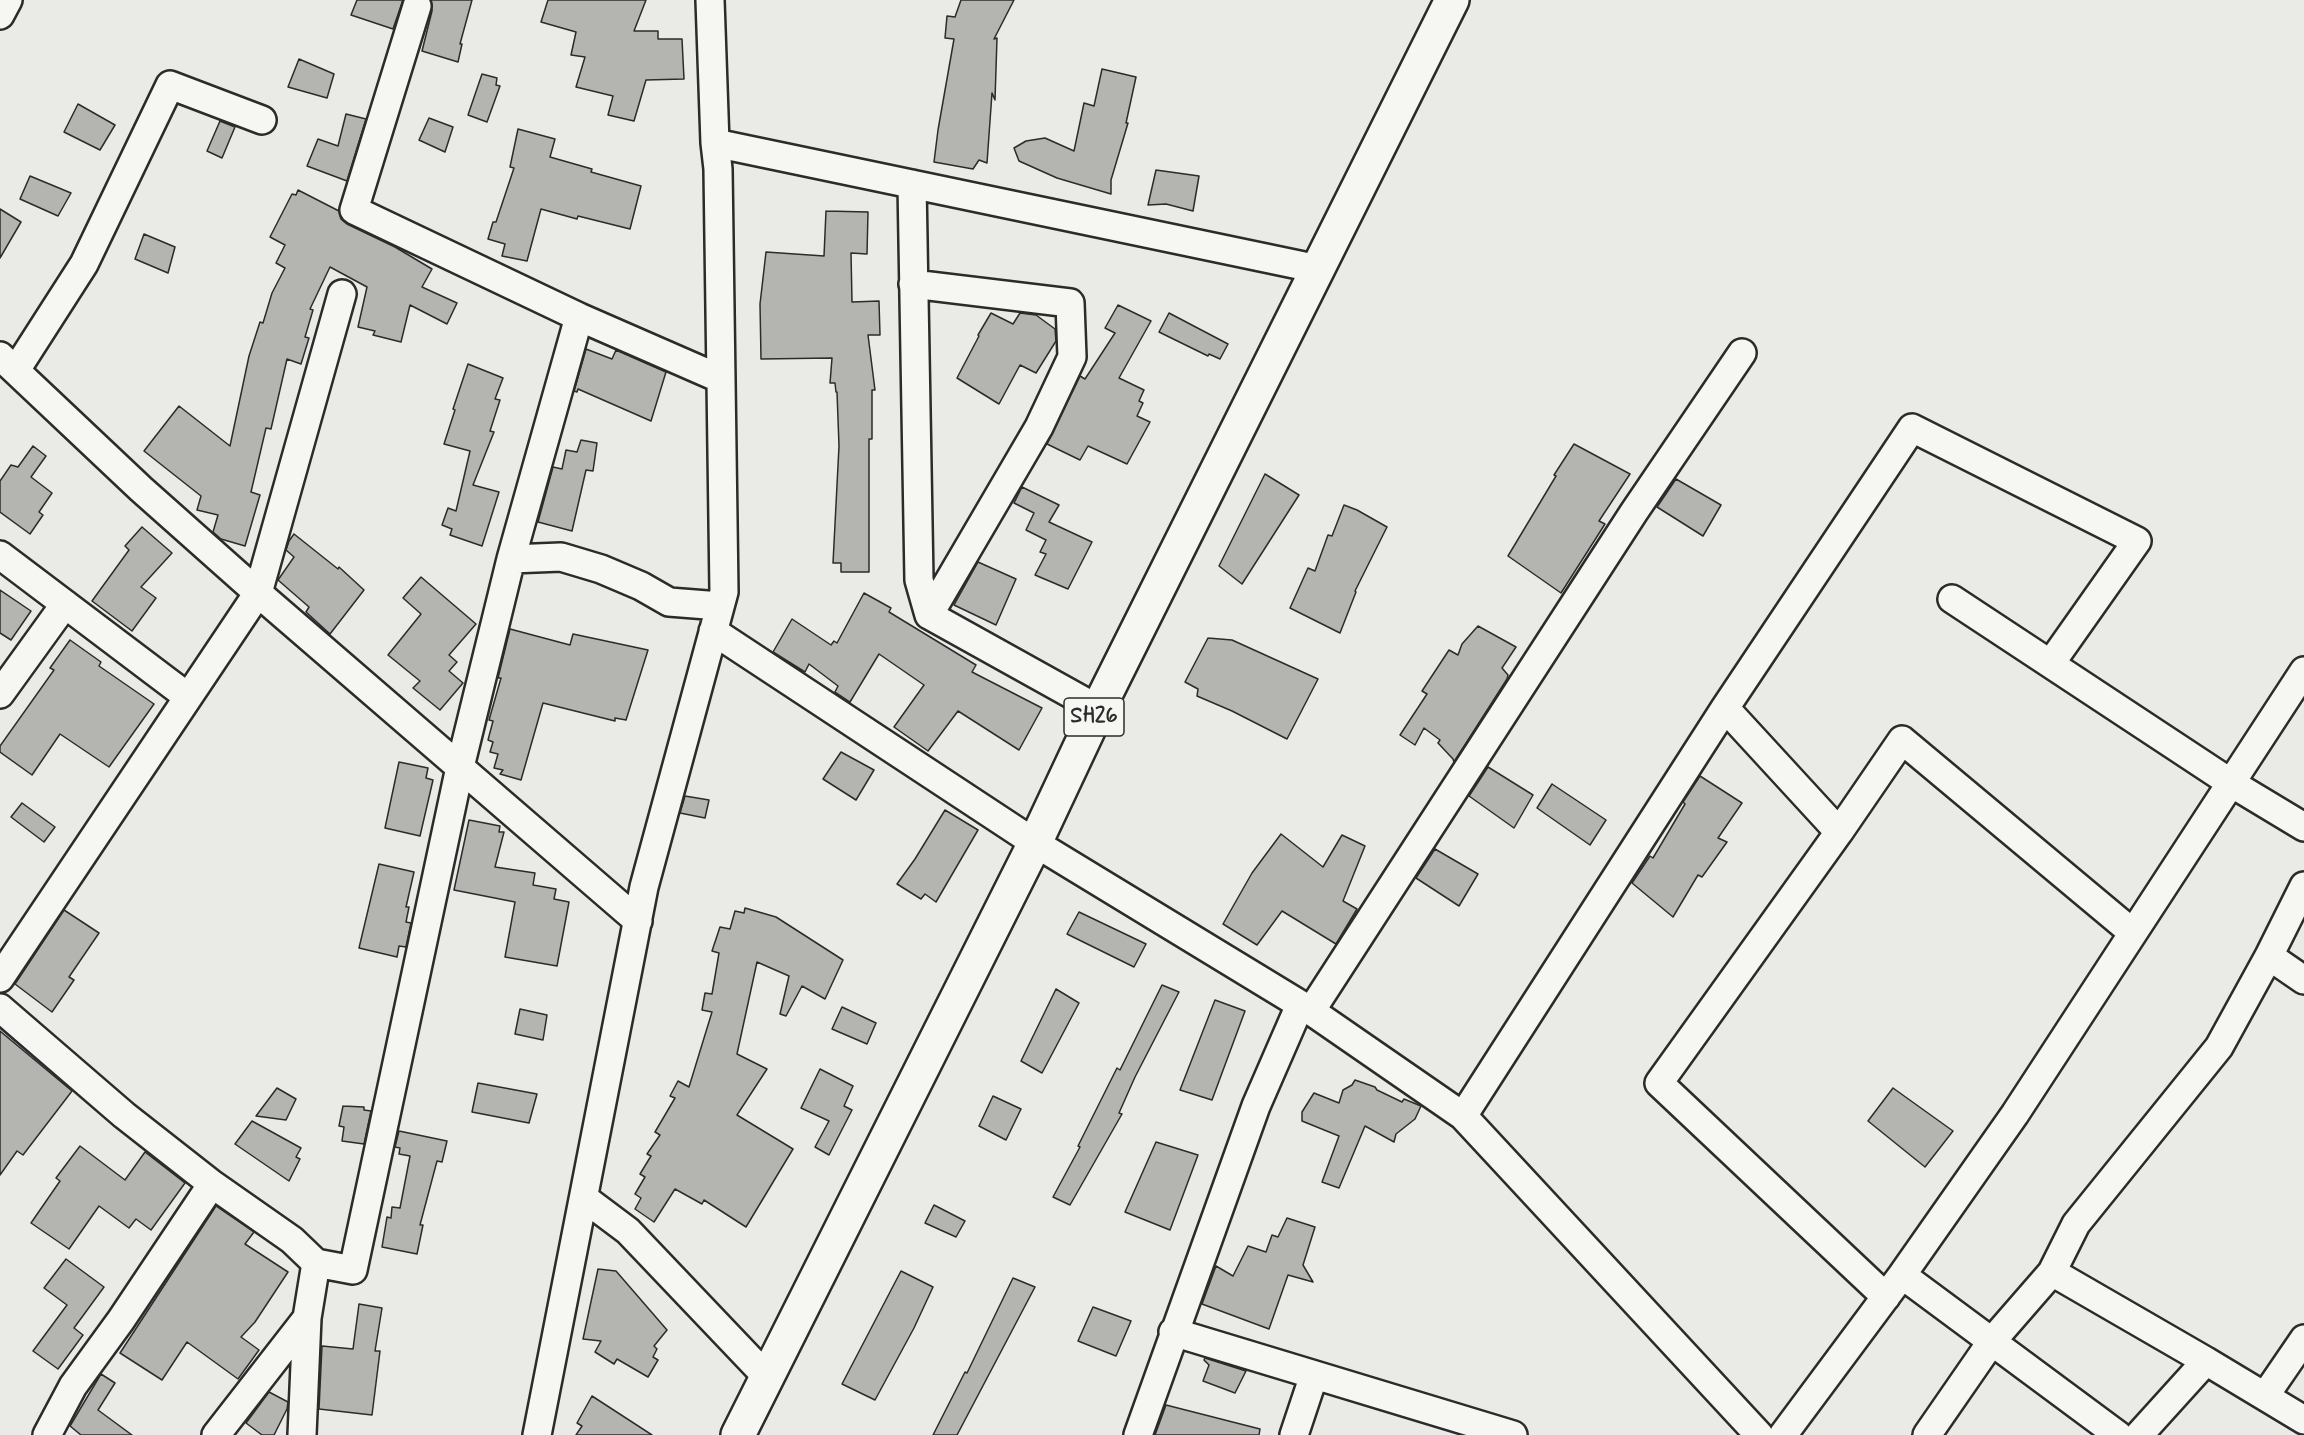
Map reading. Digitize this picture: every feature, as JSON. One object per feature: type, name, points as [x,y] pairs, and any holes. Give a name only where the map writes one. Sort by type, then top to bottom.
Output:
[{"type":"main road","name":"SH26","points":[[738,1435],[1035,843],[1098,709],[1452,0]]},
{"type":"street","points":[[0,15],[9,0]]},
{"type":"street","points":[[537,1435],[644,887],[724,592],[718,169],[714,143],[710,0]]},
{"type":"street","points":[[417,6],[354,210],[579,317],[721,379]]},
{"type":"street","points":[[262,120],[170,85],[84,264],[8,363],[141,489],[258,593],[638,921]]},
{"type":"street","points":[[714,143],[1318,269]]},
{"type":"street","points":[[912,184],[919,580],[929,615],[1098,709]]},
{"type":"street","points":[[913,284],[1070,303],[1072,357],[1039,428],[929,615]]},
{"type":"street","points":[[0,978],[258,593],[342,294]]},
{"type":"street","points":[[0,1008],[123,1115],[212,1184],[292,1240],[316,1263],[353,1270],[460,767],[511,559],[579,317]]},
{"type":"street","points":[[1138,1435],[1173,1332],[1256,1106],[1306,1008],[1627,522],[1742,353]]},
{"type":"street","points":[[1463,1116],[1725,708],[1912,429],[2137,541],[2051,663]]},
{"type":"street","points":[[0,555],[188,697]]},
{"type":"street","points":[[511,559],[561,557],[601,569],[641,586],[669,602],[717,619],[1035,843],[1306,1008],[1463,1116],[1759,1435]]},
{"type":"street","points":[[1952,599],[2231,783],[2304,827]]},
{"type":"street","points":[[0,694],[65,604]]},
{"type":"street","points":[[1783,1435],[1902,1275],[2015,1114],[2304,671]]},
{"type":"street","points":[[1725,708],[1839,832]]},
{"type":"street","points":[[1886,1297],[1659,1083],[1902,740],[2133,933]]},
{"type":"street","points":[[1927,1435],[1992,1341],[2052,1272],[2076,1224],[2219,1047],[2304,886]]},
{"type":"street","points":[[2269,956],[2304,980]]},
{"type":"street","points":[[47,1435],[73,1386],[121,1320],[212,1184]]},
{"type":"street","points":[[584,1198],[628,1231],[767,1377]]},
{"type":"street","points":[[302,1435],[307,1318],[316,1263]]},
{"type":"street","points":[[2052,1272],[2304,1420]]},
{"type":"street","points":[[1902,1275],[2118,1435]]},
{"type":"street","points":[[216,1435],[307,1318]]},
{"type":"street","points":[[1173,1332],[1314,1375],[1468,1429],[1513,1435]]},
{"type":"street","points":[[2265,1396],[2304,1339]]},
{"type":"street","points":[[2139,1435],[2206,1361]]},
{"type":"street","points":[[1294,1435],[1314,1375]]},
{"type":"building","points":[[357,0],[403,0],[393,29],[351,15]]},
{"type":"building","points":[[431,0],[472,0],[460,44],[462,44],[458,62],[422,51],[432,11]]},
{"type":"building","points":[[548,0],[646,0],[634,31],[658,31],[658,39],[682,39],[684,79],[646,80],[634,121],[608,115],[613,96],[576,87],[585,57],[571,55],[576,32],[541,22]]},
{"type":"building","points":[[961,0],[1014,0],[994,39],[997,38],[995,100],[992,93],[987,163],[979,160],[973,169],[934,162],[954,39],[945,38],[947,16],[955,17]]},
{"type":"building","points":[[299,59],[334,74],[327,98],[288,87]]},
{"type":"building","points":[[1102,69],[1136,77],[1126,123],[1128,123],[1111,180],[1111,194],[1057,178],[1019,161],[1014,148],[1026,141],[1045,138],[1074,151],[1084,103],[1094,106]]},
{"type":"building","points":[[482,74],[497,78],[496,85],[500,86],[487,122],[468,115]]},
{"type":"building","points":[[78,104],[115,125],[100,150],[64,132]]},
{"type":"building","points":[[346,114],[366,119],[347,181],[307,166],[318,139],[338,146]]},
{"type":"building","points":[[429,118],[453,127],[445,152],[419,140]]},
{"type":"building","points":[[220,121],[235,127],[222,158],[207,151]]},
{"type":"building","points":[[518,129],[555,139],[550,157],[592,169],[591,172],[641,186],[630,229],[578,216],[577,219],[541,209],[527,261],[502,256],[505,244],[488,239],[514,168],[510,167]]},
{"type":"building","points":[[1156,170],[1199,176],[1193,211],[1166,204],[1148,205]]},
{"type":"building","points":[[30,176],[71,193],[58,216],[20,199]]},
{"type":"building","points":[[298,190],[339,211],[341,219],[347,224],[395,247],[432,269],[422,287],[457,303],[447,324],[410,305],[401,342],[373,335],[375,331],[358,327],[367,287],[330,267],[310,309],[313,310],[305,337],[309,338],[301,364],[287,359],[271,429],[266,428],[251,492],[260,495],[245,546],[221,539],[213,532],[218,515],[197,510],[201,496],[144,451],[179,406],[230,446],[249,356],[260,322],[263,323],[272,293],[285,268],[276,263],[285,245],[270,237],[292,194],[296,195]]},
{"type":"building","points":[[0,209],[21,222],[0,258]]},
{"type":"building","points":[[826,211],[868,212],[867,254],[851,253],[852,302],[879,301],[880,335],[868,335],[875,390],[872,390],[872,439],[869,439],[869,572],[841,572],[841,563],[833,563],[839,446],[837,392],[835,383],[830,383],[832,358],[761,359],[760,304],[766,252],[824,256]]},
{"type":"building","points":[[144,234],[175,247],[168,273],[135,259]]},
{"type":"building","points":[[1118,305],[1151,321],[1119,378],[1144,390],[1139,401],[1143,403],[1137,416],[1150,422],[1127,464],[1088,446],[1080,460],[1047,444],[1080,376],[1085,379],[1115,333],[1105,328]]},
{"type":"building","points":[[991,313],[1013,324],[1020,313],[1036,315],[1055,329],[1056,341],[1036,373],[1020,365],[999,404],[957,378]]},
{"type":"building","points":[[1169,313],[1228,344],[1220,359],[1209,354],[1208,356],[1159,332]]},
{"type":"building","points":[[586,349],[612,359],[616,350],[666,372],[651,421],[578,389],[577,392],[574,391]]},
{"type":"building","points":[[468,364],[503,378],[495,399],[500,400],[490,431],[494,432],[473,485],[499,492],[482,546],[450,535],[452,529],[442,525],[448,508],[456,511],[470,451],[444,444]]},
{"type":"building","points":[[581,440],[597,443],[593,471],[586,470],[572,531],[538,522],[553,467],[562,469],[566,450],[577,452]]},
{"type":"building","points":[[1574,444],[1630,474],[1599,521],[1605,524],[1561,593],[1508,556]]},
{"type":"building","points":[[33,446],[46,456],[31,477],[52,493],[39,512],[43,515],[30,534],[0,512],[0,481],[11,465],[18,467]]},
{"type":"building","points":[[1265,474],[1299,495],[1242,584],[1219,566]]},
{"type":"building","points":[[1676,479],[1721,505],[1703,536],[1657,507]]},
{"type":"building","points":[[1022,487],[1059,505],[1049,522],[1092,542],[1068,589],[1035,575],[1046,554],[1040,552],[1046,540],[1026,530],[1034,513],[1014,503]]},
{"type":"building","points":[[1344,505],[1387,527],[1355,591],[1340,633],[1290,608],[1308,568],[1315,571],[1328,535],[1332,536]]},
{"type":"building","points":[[142,527],[172,553],[141,587],[156,598],[132,631],[92,601],[129,550],[125,546]]},
{"type":"building","points":[[294,534],[338,569],[339,567],[364,590],[330,634],[306,612],[309,607],[278,580],[294,557],[286,550]]},
{"type":"building","points":[[978,562],[1016,579],[996,625],[954,605]]},
{"type":"building","points":[[421,577],[476,624],[449,655],[457,662],[449,671],[463,683],[440,710],[413,688],[420,681],[388,655],[421,614],[403,598]]},
{"type":"building","points":[[0,590],[31,611],[11,640],[0,633]]},
{"type":"building","points":[[864,593],[891,608],[889,612],[976,665],[972,672],[1042,708],[1019,750],[958,711],[928,751],[894,727],[924,685],[879,654],[850,702],[835,692],[838,686],[809,664],[805,672],[773,652],[792,619],[831,645],[834,641],[837,643]]},
{"type":"building","points":[[1478,626],[1516,647],[1502,668],[1508,675],[1507,679],[1454,762],[1438,743],[1440,740],[1424,728],[1415,745],[1400,735],[1427,694],[1422,691],[1449,650],[1458,655],[1462,644]]},
{"type":"building","points":[[510,629],[570,645],[573,634],[648,650],[626,720],[615,718],[615,721],[543,703],[521,780],[500,774],[503,770],[494,768],[498,754],[490,752],[493,742],[488,740],[493,721],[489,720],[501,678],[498,678]]},
{"type":"building","points":[[1208,638],[1232,640],[1318,679],[1287,739],[1197,696],[1198,689],[1185,682]]},
{"type":"building","points":[[70,640],[101,662],[99,666],[154,704],[109,767],[60,734],[32,775],[0,752],[0,746],[54,670],[50,668]]},
{"type":"building","points":[[841,752],[874,770],[856,800],[823,779]]},
{"type":"building","points":[[399,762],[428,768],[426,778],[433,780],[420,836],[385,828]]},
{"type":"building","points":[[1488,767],[1533,795],[1514,828],[1469,796]]},
{"type":"building","points":[[1700,776],[1742,803],[1718,838],[1727,842],[1702,877],[1698,875],[1673,917],[1632,883],[1650,856],[1653,858],[1685,804],[1683,802]]},
{"type":"building","points":[[1552,784],[1606,820],[1590,845],[1537,808]]},
{"type":"building","points":[[685,796],[709,800],[705,818],[680,813]]},
{"type":"building","points":[[22,803],[55,827],[44,842],[11,817]]},
{"type":"building","points":[[945,810],[978,830],[936,902],[925,894],[921,899],[897,884]]},
{"type":"building","points":[[469,820],[500,826],[499,832],[504,832],[495,867],[535,873],[533,885],[556,889],[554,899],[569,902],[557,966],[505,957],[515,902],[454,890]]},
{"type":"building","points":[[1281,834],[1323,867],[1342,835],[1365,846],[1343,901],[1357,909],[1336,944],[1282,911],[1257,945],[1223,924],[1252,873]]},
{"type":"building","points":[[1435,849],[1478,874],[1459,906],[1416,878]]},
{"type":"building","points":[[379,864],[414,872],[406,907],[409,907],[406,922],[411,923],[406,947],[399,946],[397,957],[359,948]]},
{"type":"building","points":[[745,908],[776,917],[843,960],[825,999],[802,986],[786,1016],[780,1014],[789,976],[757,962],[737,1054],[767,1069],[737,1115],[793,1149],[746,1227],[704,1200],[702,1204],[675,1189],[654,1222],[635,1209],[641,1198],[635,1194],[645,1177],[640,1174],[651,1156],[647,1154],[660,1135],[655,1132],[675,1098],[670,1096],[678,1081],[689,1087],[712,1012],[702,1010],[705,993],[712,994],[719,953],[712,951],[720,927],[730,929],[735,911],[744,913]]},
{"type":"building","points":[[64,910],[99,933],[69,977],[74,980],[52,1012],[15,984]]},
{"type":"building","points":[[1079,912],[1146,944],[1134,967],[1067,934]]},
{"type":"building","points":[[1162,985],[1179,992],[1135,1077],[1119,1113],[1122,1114],[1070,1205],[1053,1197],[1080,1147],[1078,1146],[1117,1068],[1120,1070]]},
{"type":"building","points":[[1056,989],[1079,1003],[1042,1073],[1021,1061]]},
{"type":"building","points":[[1215,1000],[1245,1011],[1212,1100],[1180,1090]]},
{"type":"building","points":[[842,1007],[876,1023],[867,1044],[832,1029]]},
{"type":"building","points":[[520,1009],[547,1015],[543,1040],[515,1034]]},
{"type":"building","points":[[0,1031],[72,1091],[23,1155],[17,1151],[0,1175]]},
{"type":"building","points":[[820,1069],[853,1086],[844,1106],[852,1110],[829,1155],[815,1147],[829,1121],[801,1108]]},
{"type":"building","points":[[1355,1080],[1375,1087],[1402,1102],[1404,1099],[1421,1106],[1415,1119],[1396,1134],[1394,1142],[1365,1126],[1339,1188],[1322,1182],[1339,1136],[1302,1121],[1302,1112],[1314,1093],[1339,1103],[1343,1090],[1352,1085]]},
{"type":"building","points":[[478,1083],[537,1094],[529,1123],[472,1112]]},
{"type":"building","points":[[277,1088],[296,1099],[286,1120],[256,1116]]},
{"type":"building","points":[[1893,1088],[1953,1131],[1925,1167],[1868,1121]]},
{"type":"building","points":[[993,1096],[1021,1109],[1006,1140],[979,1126]]},
{"type":"building","points":[[343,1106],[364,1107],[364,1110],[371,1111],[364,1144],[342,1141],[344,1127],[339,1126]]},
{"type":"building","points":[[252,1121],[301,1148],[296,1157],[300,1159],[289,1181],[235,1144]]},
{"type":"building","points":[[399,1131],[447,1141],[442,1162],[437,1161],[420,1225],[423,1225],[417,1254],[382,1247],[387,1217],[391,1218],[392,1207],[400,1208],[410,1156],[399,1154],[400,1148],[395,1147]]},
{"type":"building","points":[[1156,1142],[1198,1155],[1170,1230],[1125,1212]]},
{"type":"building","points":[[80,1146],[125,1180],[145,1152],[185,1183],[151,1230],[136,1219],[129,1228],[99,1206],[69,1249],[31,1223],[60,1181],[56,1178]]},
{"type":"building","points":[[934,1205],[965,1221],[956,1237],[925,1223]]},
{"type":"building","points":[[216,1206],[254,1232],[245,1244],[288,1272],[255,1322],[241,1337],[259,1350],[238,1379],[187,1342],[162,1380],[120,1353]]},
{"type":"building","points":[[1287,1218],[1315,1227],[1303,1265],[1313,1282],[1288,1275],[1269,1329],[1202,1304],[1216,1266],[1233,1276],[1248,1246],[1266,1252],[1272,1235],[1278,1237]]},
{"type":"building","points":[[66,1259],[104,1287],[74,1328],[83,1335],[58,1369],[33,1351],[67,1305],[44,1288]]},
{"type":"building","points":[[598,1269],[616,1271],[667,1330],[654,1346],[657,1349],[653,1357],[658,1360],[648,1377],[617,1359],[614,1364],[595,1352],[601,1341],[583,1339]]},
{"type":"building","points":[[901,1271],[933,1287],[914,1328],[875,1400],[842,1384]]},
{"type":"building","points":[[1013,1278],[1035,1287],[957,1435],[933,1435],[965,1372],[967,1373]]},
{"type":"building","points":[[359,1304],[382,1308],[375,1351],[380,1351],[372,1415],[319,1409],[322,1346],[353,1349]]},
{"type":"building","points":[[1093,1307],[1131,1321],[1116,1356],[1078,1341]]},
{"type":"building","points":[[1205,1358],[1246,1371],[1235,1393],[1203,1381],[1209,1365],[1204,1360]]},
{"type":"building","points":[[101,1374],[115,1383],[98,1410],[132,1435],[81,1435],[70,1426]]},
{"type":"building","points":[[269,1392],[288,1402],[287,1409],[274,1435],[262,1435],[246,1423]]},
{"type":"building","points":[[592,1396],[652,1435],[576,1435],[582,1426],[577,1423]]},
{"type":"building","points":[[1166,1405],[1260,1429],[1259,1435],[1155,1435]]}]
